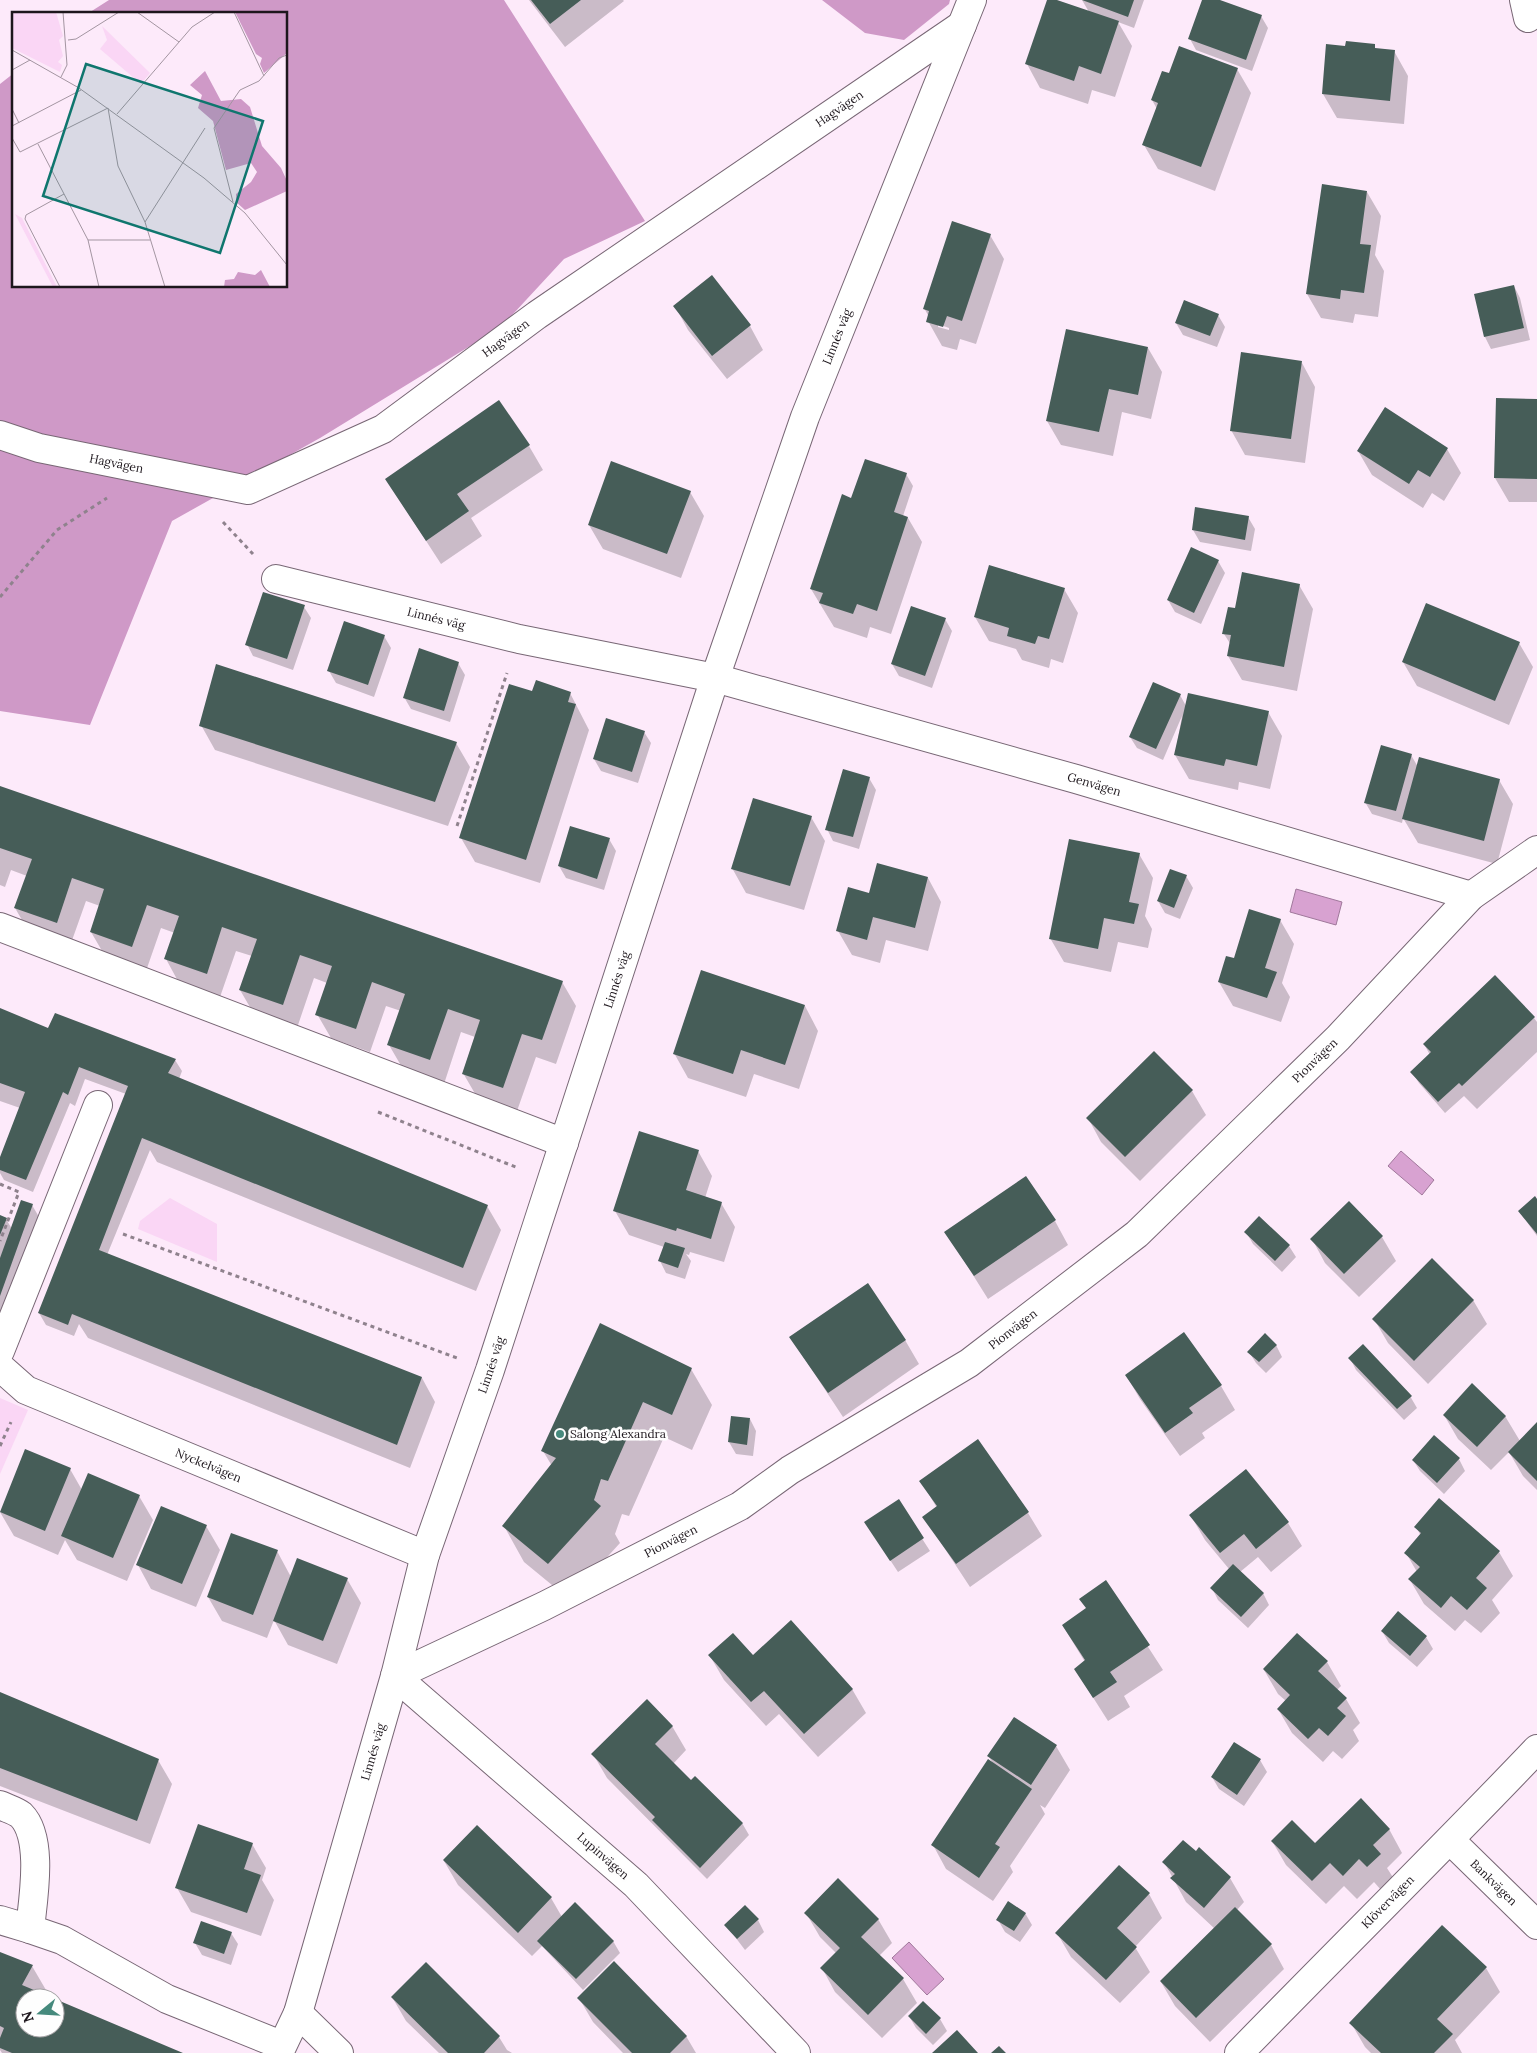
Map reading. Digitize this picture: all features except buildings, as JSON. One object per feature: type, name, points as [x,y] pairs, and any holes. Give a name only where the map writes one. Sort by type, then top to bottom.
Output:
[{"type":"street","name":"Hagvägen","points":[[0,435],[38,448],[248,490],[383,430],[537,316],[967,12]]},
{"type":"street","name":"Linnés väg","points":[[280,2049],[298,2013],[395,1676],[425,1555],[490,1370],[715,678],[805,417],[967,12]]},
{"type":"street","name":"Linnés väg","points":[[276,579],[519,639],[715,678]]},
{"type":"street","name":"Genvägen","points":[[715,678],[1066,776],[1471,896]]},
{"type":"street","name":"Pionvägen","points":[[395,1676],[544,1606],[740,1506],[790,1470],[970,1363],[1137,1234],[1338,1038],[1471,896],[1537,850]]},
{"type":"street","points":[[0,927],[564,1143]]},
{"type":"street","points":[[0,1352],[98,1105]]},
{"type":"street","name":"Nyckelvägen","points":[[0,1367],[26,1390],[425,1555]]},
{"type":"street","name":"Lupinvägen","points":[[395,1676],[636,1885],[796,2053]]},
{"type":"street","name":"Klövervägen","points":[[1239,2053],[1348,1940],[1450,1840],[1537,1749]]},
{"type":"street","points":[[0,1805],[21,1815],[34,1845],[34,1893],[30,1928]]},
{"type":"street","name":"Bankvägen","points":[[1450,1840],[1537,1925]]},
{"type":"street","points":[[0,1920],[30,1928],[62,1940],[168,1999],[280,2049]]},
{"type":"street","points":[[298,2013],[339,2053]]},
{"type":"path","points":[[0,597],[57,530],[150,471]]},
{"type":"path","points":[[222,521],[276,579]]},
{"type":"path","points":[[457,826],[519,639]]},
{"type":"path","points":[[0,1184],[19,1192],[0,1242]]},
{"type":"path","points":[[123,1234],[490,1370]]},
{"type":"shaded area","points":[[109,0],[504,0],[645,221],[564,259],[501,327],[320,438],[172,521],[90,725],[0,711],[0,84],[12,75],[12,288],[288,288],[288,12],[90,12]]},
{"type":"shaded area","points":[[822,0],[950,0],[949,4],[904,40],[865,33]]},
{"type":"shaded area","points":[[1296,889],[1342,902],[1336,925],[1290,912]]},
{"type":"shaded area","points":[[1401,1151],[1434,1180],[1422,1195],[1388,1166]]},
{"type":"shaded area","points":[[170,1198],[217,1224],[217,1262],[138,1229],[140,1221]]},
{"type":"shaded area","points":[[0,1398],[28,1410],[0,1474]]},
{"type":"shaded area","points":[[909,1942],[944,1979],[927,1995],[892,1958]]},
{"type":"place","name":"Salong Alexandra","points":[[560,1434]]}]
